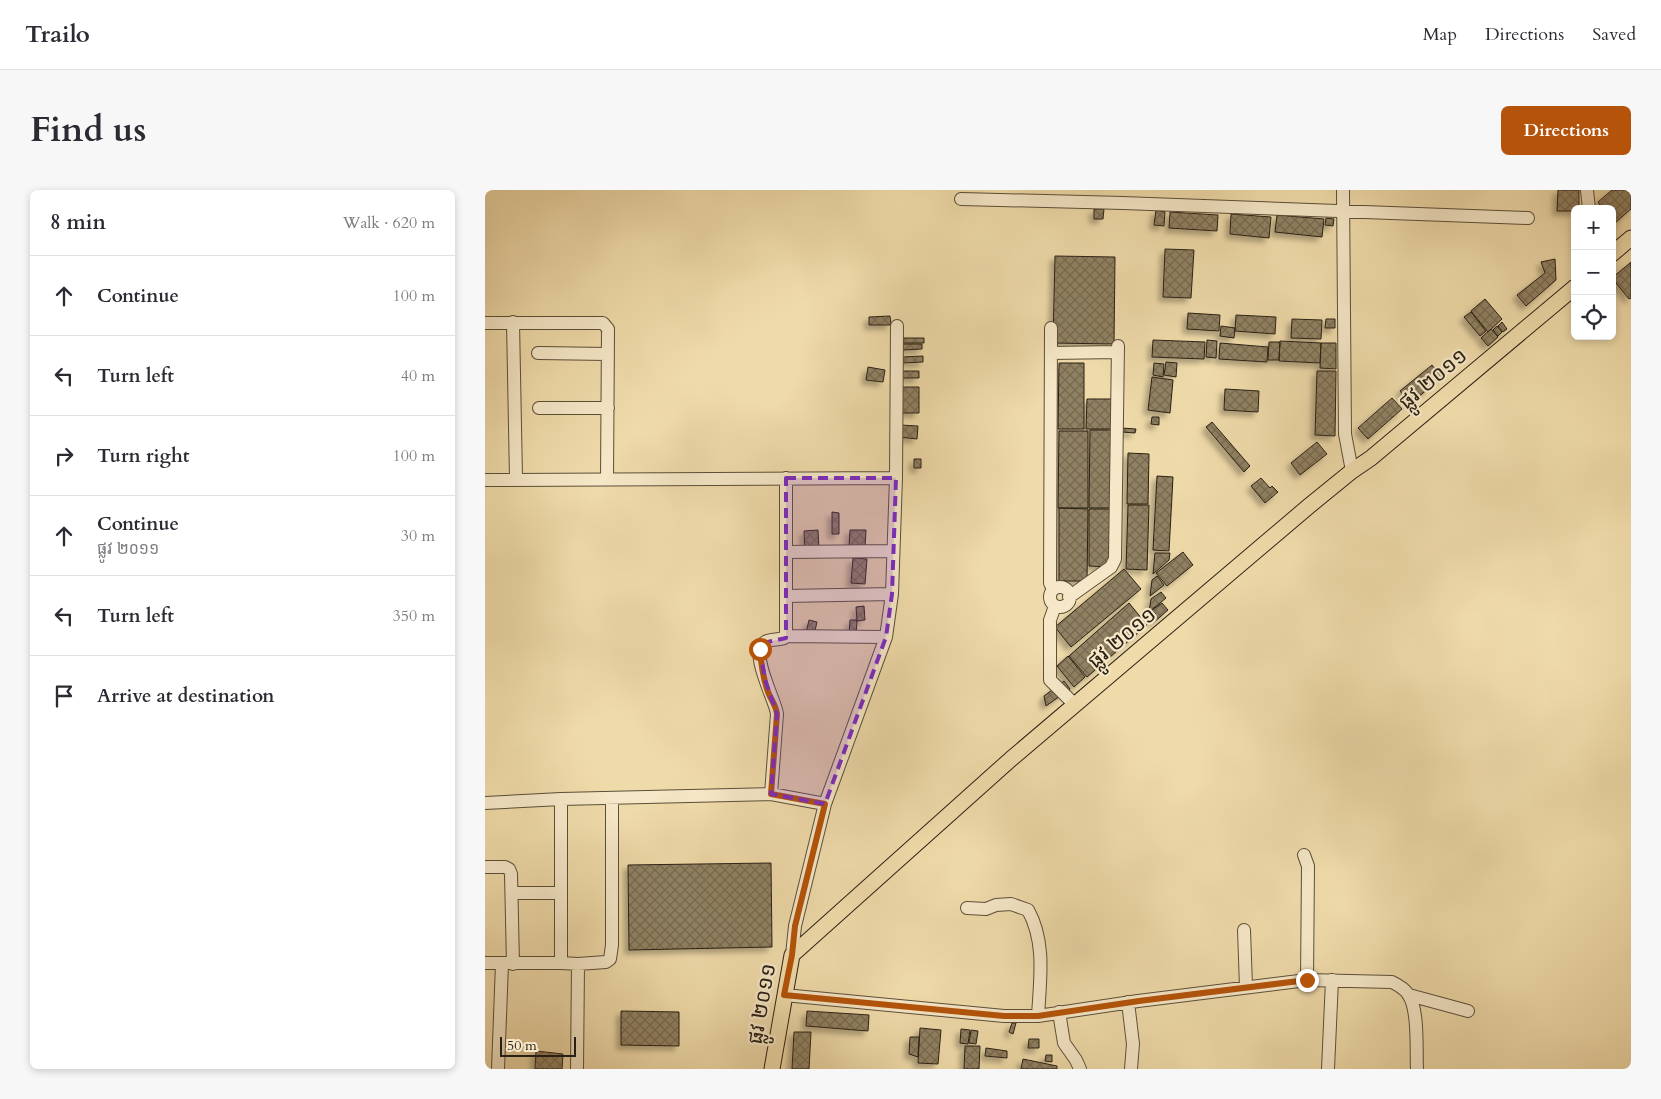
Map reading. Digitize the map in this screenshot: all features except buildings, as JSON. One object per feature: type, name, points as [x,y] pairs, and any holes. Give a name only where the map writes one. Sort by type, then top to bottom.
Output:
[{"type":"main road","name":"ផ្លូវ ២០១១","points":[[772,1069],[792,955],[1011,759],[1352,471],[1371,458],[1571,290]]},
{"type":"street","points":[[1343,190],[1345,434],[1352,471]]},
{"type":"street","points":[[1587,190],[1589,205]]},
{"type":"street","points":[[961,199],[1123,202],[1528,218]]},
{"type":"street","points":[[513,322],[516,480]]},
{"type":"street","points":[[485,323],[603,323],[608,329],[607,479]]},
{"type":"street","points":[[792,955],[795,926],[825,804],[886,637],[892,594],[896,478],[897,326]]},
{"type":"street","points":[[1051,328],[1050,583],[1053,589],[1050,598],[1055,606]]},
{"type":"street","points":[[1051,353],[1118,349],[1115,559],[1111,567],[1069,597],[1065,605],[1055,606]]},
{"type":"street","points":[[538,353],[608,354]]},
{"type":"street","points":[[539,408],[608,408]]},
{"type":"street","points":[[786,478],[786,636]]},
{"type":"street","points":[[485,480],[896,478]]},
{"type":"street","points":[[786,552],[893,551]]},
{"type":"street","points":[[1053,589],[1059,587],[1065,589],[1069,597]]},
{"type":"street","points":[[786,596],[892,594]]},
{"type":"street","points":[[1055,606],[1050,620],[1050,680],[1075,706]]},
{"type":"street","points":[[771,794],[777,714],[765,680],[760,649],[763,643],[786,636],[886,637]]},
{"type":"street","points":[[485,803],[561,799],[771,794],[825,804]]},
{"type":"street","points":[[485,963],[578,964],[606,962],[611,959],[612,798]]},
{"type":"street","points":[[561,799],[561,963]]},
{"type":"street","points":[[1305,855],[1308,866],[1307,980]]},
{"type":"street","points":[[485,867],[505,867],[509,869],[513,893],[499,1069]]},
{"type":"street","points":[[513,893],[561,893]]},
{"type":"street","points":[[967,908],[985,909],[996,905],[1011,904],[1028,910],[1034,921],[1041,958],[1038,1016]]},
{"type":"street","points":[[1244,930],[1246,988]]},
{"type":"street","points":[[577,1069],[578,964]]},
{"type":"street","points":[[784,995],[1004,1016],[1038,1016],[1128,1002],[1307,980],[1392,982],[1402,987],[1409,995],[1415,1018],[1417,1069]]},
{"type":"street","points":[[1328,1069],[1332,980]]},
{"type":"street","points":[[1409,995],[1468,1011]]},
{"type":"street","points":[[1128,1002],[1133,1044],[1131,1069]]},
{"type":"street","points":[[1059,1012],[1064,1043],[1077,1060],[1080,1069]]},
{"type":"highlighted area","points":[[786,478],[896,478],[892,594],[886,637],[825,804],[771,794],[777,714],[765,680],[760,649],[763,643],[786,638]]},
{"type":"route","points":[[760,649],[762,669],[768,692],[776,707],[777,714],[771,794],[825,804],[795,926],[792,955],[784,995],[1004,1016],[1038,1016],[1307,980]]}]
